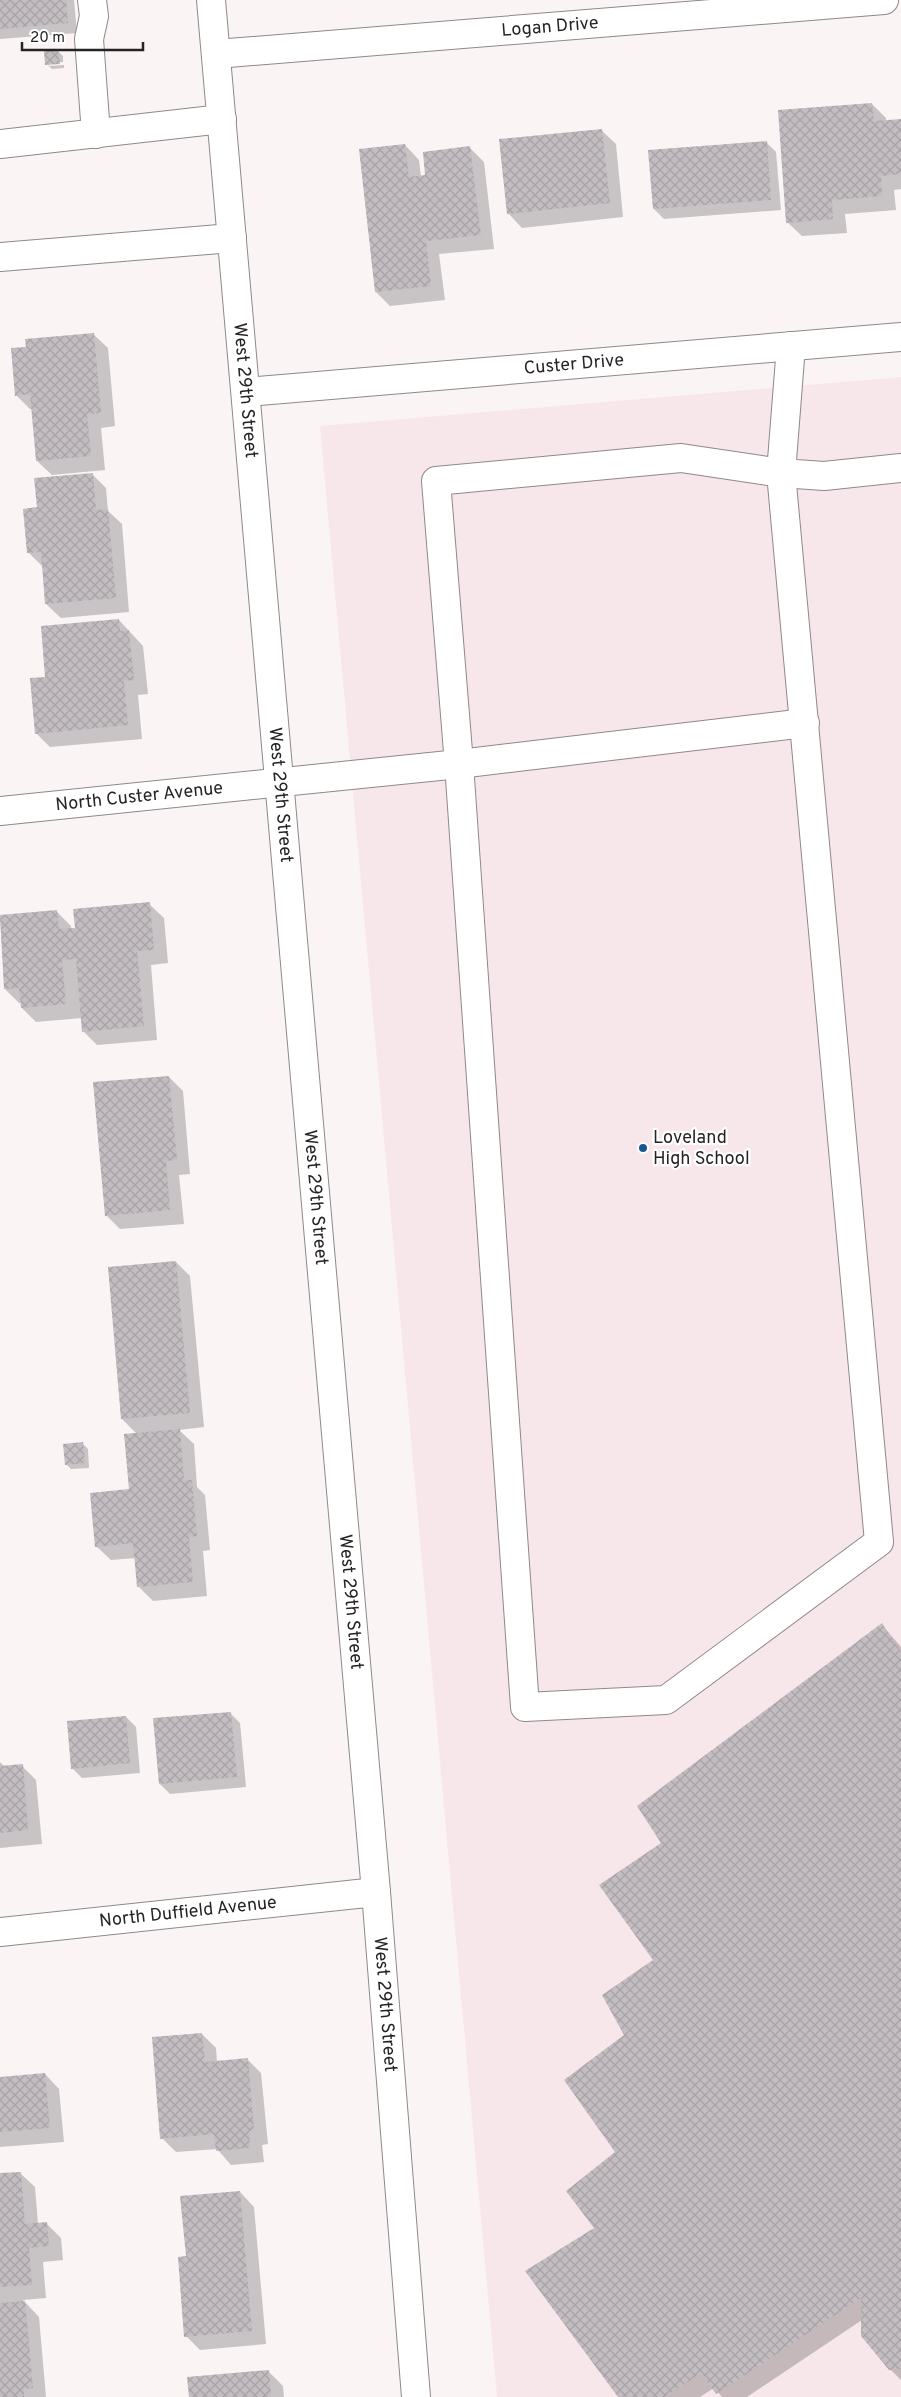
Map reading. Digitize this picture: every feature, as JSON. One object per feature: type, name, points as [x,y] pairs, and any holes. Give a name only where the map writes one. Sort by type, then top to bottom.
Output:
[{"type":"main road","points":[[92,0],[94,16],[89,39],[96,134]]},
{"type":"main road","name":"West 29th Street","points":[[211,0],[376,1892],[416,2397]]},
{"type":"main road","name":"Logan Drive","points":[[216,54],[884,0]]},
{"type":"main road","points":[[0,144],[222,119]]},
{"type":"main road","points":[[0,257],[232,238]]},
{"type":"main road","name":"Custer Drive","points":[[246,392],[901,337]]},
{"type":"main road","points":[[791,346],[781,473],[890,1545],[666,1700],[526,1707],[459,764],[436,481],[681,458],[781,473],[824,476],[901,468]]},
{"type":"main road","name":"North Custer Avenue","points":[[0,811],[459,764],[805,723]]},
{"type":"main road","name":"North Duffield Avenue","points":[[0,1932],[376,1892]]},
{"type":"shaded area","name":"Loveland High School","points":[[901,377],[901,2397],[497,2397],[320,426]]},
{"type":"building","points":[[0,0],[66,0],[68,23],[0,29]]},
{"type":"building","points":[[58,50],[60,64],[45,65],[44,51]]},
{"type":"building","points":[[872,103],[874,121],[901,119],[901,174],[881,176],[882,196],[832,200],[833,219],[786,223],[778,110]]},
{"type":"building","points":[[602,129],[610,203],[507,214],[499,139]]},
{"type":"building","points":[[767,141],[771,200],[653,209],[648,150]]},
{"type":"building","points":[[405,144],[409,177],[425,175],[423,152],[470,146],[481,235],[426,241],[431,286],[375,292],[359,149]]},
{"type":"building","points":[[94,333],[101,413],[87,414],[91,456],[36,461],[30,394],[15,396],[11,348],[26,347],[25,339]]},
{"type":"building","points":[[93,473],[96,510],[108,509],[116,598],[45,604],[41,552],[27,553],[23,509],[37,507],[34,478]]},
{"type":"building","points":[[119,619],[120,631],[129,630],[134,680],[124,681],[128,725],[35,734],[30,678],[45,677],[41,626]]},
{"type":"building","points":[[150,902],[154,950],[137,951],[144,1026],[82,1032],[76,959],[62,960],[66,1004],[21,1008],[19,988],[4,989],[0,915],[57,910],[59,929],[75,928],[73,909]]},
{"type":"building","points":[[169,1076],[177,1160],[166,1161],[170,1210],[105,1216],[93,1082]]},
{"type":"building","points":[[176,1261],[190,1413],[121,1419],[108,1267]]},
{"type":"building","points":[[180,1429],[184,1480],[192,1480],[197,1536],[189,1537],[193,1582],[137,1587],[133,1543],[95,1547],[90,1493],[129,1489],[124,1434]]},
{"type":"building","points":[[83,1442],[85,1463],[65,1465],[63,1444]]},
{"type":"building","points":[[882,1623],[901,1652],[901,2369],[889,2370],[861,2336],[861,2298],[716,2394],[701,2373],[665,2397],[618,2397],[525,2271],[594,2228],[566,2191],[615,2152],[564,2080],[624,2035],[602,1995],[653,1960],[599,1885],[661,1843],[637,1806]]},
{"type":"building","points":[[231,1712],[237,1777],[159,1784],[153,1718]]},
{"type":"building","points":[[126,1716],[130,1763],[71,1769],[67,1721]]},
{"type":"building","points":[[23,1764],[28,1830],[0,1833],[0,1766]]},
{"type":"building","points":[[202,2033],[205,2062],[248,2058],[254,2130],[249,2131],[250,2148],[216,2151],[214,2134],[160,2139],[152,2037]]},
{"type":"building","points":[[45,2073],[50,2128],[0,2132],[0,2077]]},
{"type":"building","points":[[21,2172],[25,2224],[47,2222],[49,2246],[29,2248],[32,2285],[0,2287],[0,2173]]},
{"type":"building","points":[[240,2191],[252,2331],[184,2337],[178,2257],[186,2256],[180,2196]]},
{"type":"building","points":[[25,2301],[33,2388],[24,2389],[24,2397],[0,2397],[0,2303]]},
{"type":"building","points":[[269,2370],[271,2397],[189,2397],[187,2377]]},
{"type":"place","name":"Loveland High School","points":[[643,1148]]}]
